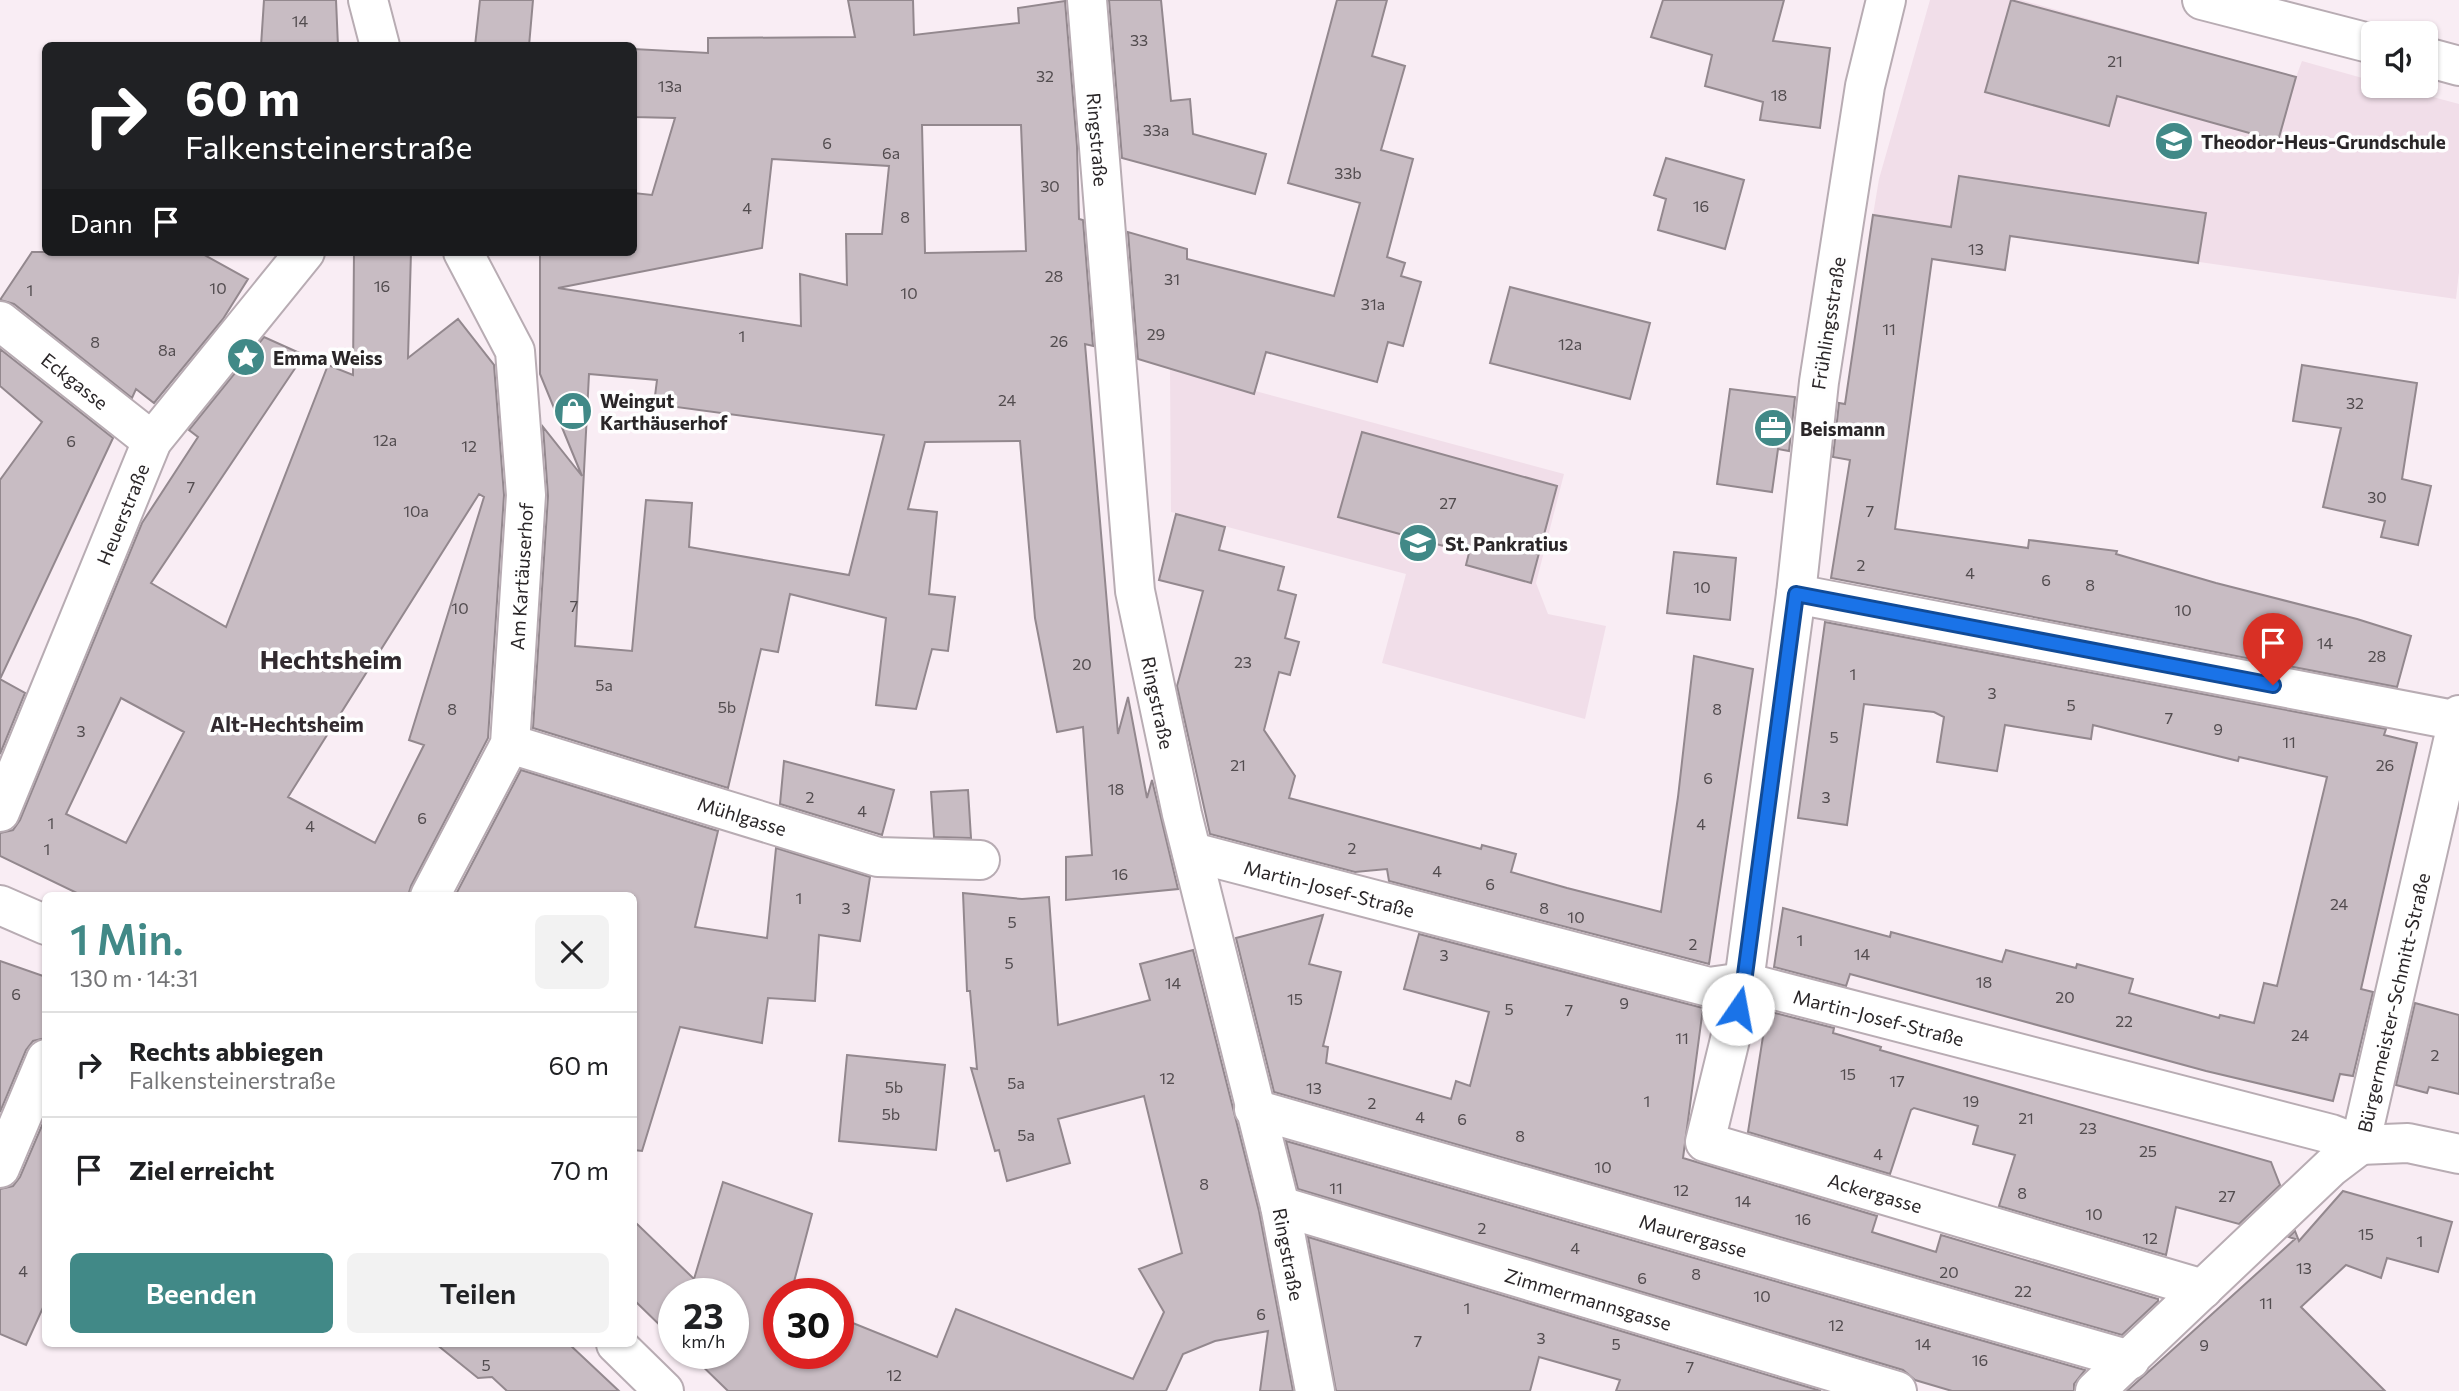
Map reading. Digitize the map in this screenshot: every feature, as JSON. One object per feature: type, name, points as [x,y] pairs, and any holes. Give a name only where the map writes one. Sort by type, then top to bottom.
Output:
[{"type":"street","points":[[368,0],[379,42]]},
{"type":"street","name":"Ringstraße","points":[[1087,0],[1135,591],[1192,852],[1280,1206],[1315,1391]]},
{"type":"street","name":"Frühlingsstraße","points":[[1744,982],[1796,594],[1819,382],[1865,86],[1886,0]]},
{"type":"street","points":[[2202,0],[2361,41]]},
{"type":"street","points":[[2438,60],[2459,66]]},
{"type":"street","name":"Heuerstraße","points":[[0,812],[152,441],[302,256]]},
{"type":"street","name":"Am Kartäuserhof","points":[[432,892],[510,744],[526,495],[515,351],[465,256]]},
{"type":"street","name":"Eckgasse","points":[[0,320],[152,441]]},
{"type":"street","points":[[1796,594],[2459,721]]},
{"type":"street","name":"Bürgermeister-Schmitt-Straße","points":[[2095,1391],[2331,1167],[2360,1145],[2459,715]]},
{"type":"street","name":"Mühlgasse","points":[[510,744],[878,857],[980,860]]},
{"type":"street","name":"Martin-Josef-Straße","points":[[1192,852],[1709,987],[1744,982],[2331,1134],[2360,1145]]},
{"type":"street","points":[[0,905],[42,923]]},
{"type":"street","name":"Ackergasse","points":[[1744,982],[1705,1142],[2203,1289]]},
{"type":"street","points":[[0,1168],[42,1068]]},
{"type":"street","name":"Maurergasse","points":[[1254,1109],[2130,1360]]},
{"type":"street","points":[[2360,1145],[2408,1143],[2459,1154]]},
{"type":"street","name":"Zimmermannsgasse","points":[[1280,1206],[1897,1391]]},
{"type":"street","points":[[618,1347],[660,1390]]},
{"type":"shaded area","name":"Theodor-Heus-Grundschule","points":[[1930,0],[2021,0],[2296,77],[2302,61],[2361,78],[2361,98],[2437,98],[2459,104],[2459,272],[2456,299],[1873,215],[1879,179]]},
{"type":"shaded area","name":"St. Pankratius","points":[[1170,368],[1564,474],[1536,583],[1548,614],[1606,626],[1585,719],[1382,663],[1406,574],[1171,512]]},
{"type":"building","points":[[264,0],[336,0],[338,42],[261,42]]},
{"type":"building","points":[[480,0],[533,0],[529,42],[475,42]]},
{"type":"building","points":[[848,0],[913,0],[914,35],[1019,23],[1018,8],[1065,1],[1077,146],[1079,219],[1083,220],[1093,346],[1085,344],[1118,734],[1128,697],[1147,798],[1152,780],[1178,889],[1066,900],[1066,857],[1092,855],[1083,727],[1057,732],[1035,618],[1020,441],[925,442],[908,509],[937,512],[929,594],[955,597],[948,651],[932,649],[916,709],[876,705],[886,618],[790,594],[778,652],[761,649],[728,788],[533,728],[548,496],[543,427],[582,476],[540,374],[540,256],[637,256],[637,193],[652,195],[675,118],[637,117],[637,49],[708,53],[708,38],[855,37]],"holes":[[[922,125],[1021,125],[1026,251],[925,253]],[[772,159],[889,166],[882,234],[846,234],[847,285],[800,274],[801,326],[558,288],[762,248]],[[589,374],[657,380],[654,404],[884,435],[849,575],[689,547],[692,503],[646,500],[632,651],[575,646]]]},
{"type":"building","points":[[1109,0],[1161,0],[1171,101],[1190,99],[1193,134],[1266,154],[1255,194],[1122,158]]},
{"type":"building","points":[[1337,0],[1387,0],[1372,56],[1405,66],[1381,150],[1413,159],[1387,257],[1405,263],[1401,276],[1421,282],[1403,346],[1388,342],[1377,382],[1266,352],[1254,394],[1138,359],[1128,232],[1187,249],[1187,259],[1334,296],[1360,203],[1288,183]]},
{"type":"building","points":[[1663,0],[1784,0],[1773,41],[1830,48],[1820,128],[1760,120],[1763,102],[1705,86],[1712,55],[1651,37]]},
{"type":"building","points":[[2011,0],[2296,77],[2278,141],[2117,96],[2109,126],[1985,92]]},
{"type":"building","points":[[1666,158],[1744,180],[1725,249],[1658,230],[1666,199],[1654,195]]},
{"type":"building","points":[[1959,176],[2206,213],[2198,263],[2010,236],[2005,270],[1932,259],[1895,529],[2028,548],[2029,540],[2117,551],[2116,554],[2216,583],[2357,619],[2411,636],[2397,687],[1831,578],[1850,460],[1833,457],[1839,403],[1845,404],[1873,215],[1951,227]]},
{"type":"building","points":[[32,252],[42,252],[42,256],[206,256],[248,279],[223,319],[154,403],[136,389],[132,398],[14,304],[0,300]]},
{"type":"building","points":[[354,256],[411,256],[408,358],[458,319],[494,365],[504,495],[488,738],[409,892],[75,892],[0,856],[0,833],[13,830],[20,820],[142,523],[198,437],[189,430],[264,337],[304,355],[151,583],[226,627],[328,365],[353,375]],"holes":[[[479,494],[484,497],[409,740],[424,745],[375,843],[288,797]],[[121,698],[184,732],[126,843],[66,814]]]},
{"type":"building","points":[[1510,287],[1650,323],[1630,399],[1490,363]]},
{"type":"building","points":[[0,349],[113,438],[0,679],[0,480],[42,422],[0,386]]},
{"type":"building","points":[[2302,365],[2417,383],[2402,479],[2431,486],[2418,545],[2381,537],[2385,521],[2323,507],[2341,428],[2293,421]]},
{"type":"building","points":[[1730,389],[1795,397],[1789,451],[1778,449],[1772,492],[1717,484]]},
{"type":"building","points":[[1362,432],[1557,486],[1531,583],[1466,565],[1469,553],[1338,517]]},
{"type":"building","points":[[1176,514],[1225,527],[1219,550],[1284,567],[1278,590],[1296,595],[1285,638],[1299,642],[1290,675],[1279,672],[1264,730],[1295,776],[1289,798],[1481,849],[1482,845],[1516,854],[1511,872],[1567,888],[1661,912],[1678,797],[1694,656],[1753,669],[1709,964],[1389,881],[1387,869],[1355,872],[1210,834],[1177,686],[1203,591],[1159,580]]},
{"type":"building","points":[[1674,552],[1736,558],[1730,620],[1667,613]]},
{"type":"building","points":[[1825,622],[2386,729],[2384,735],[2417,743],[2361,989],[2373,992],[2353,1076],[2340,1074],[2333,1101],[2206,1071],[1850,974],[1846,986],[1774,967],[1783,908],[1890,937],[1891,932],[2002,962],[2006,950],[2076,968],[2077,964],[2133,979],[2129,993],[2219,1018],[2220,1015],[2254,1023],[2264,983],[2277,986],[2327,777],[2239,757],[2238,761],[2093,725],[2091,739],[2005,725],[1997,771],[1937,762],[1944,717],[1934,712],[1864,704],[1847,825],[1798,818]]},
{"type":"building","points":[[0,679],[25,693],[0,754]]},
{"type":"building","points":[[784,761],[894,790],[882,835],[780,804]]},
{"type":"building","points":[[521,770],[718,831],[695,927],[767,938],[776,848],[870,877],[860,941],[819,935],[815,1001],[768,998],[762,1043],[680,1027],[642,1151],[637,1150],[637,892],[457,892]]},
{"type":"building","points":[[968,790],[971,838],[934,837],[931,792]]},
{"type":"building","points":[[963,893],[1022,899],[1049,897],[1058,1025],[1150,1000],[1140,964],[1193,950],[1259,1211],[1293,1391],[1260,1391],[1268,1331],[1215,1341],[1183,1354],[1166,1391],[728,1391],[705,1369],[749,1369],[749,1278],[694,1278],[723,1182],[812,1214],[795,1278],[763,1278],[763,1369],[854,1369],[854,1323],[937,1357],[956,1309],[1133,1379],[1164,1312],[1139,1269],[1182,1253],[1144,1096],[1058,1119],[1070,1163],[1007,1181],[999,1150],[995,1151],[971,1068],[977,1069],[970,991],[967,991]]},
{"type":"building","points":[[1323,915],[1309,964],[1341,972],[1323,1046],[1328,1047],[1326,1063],[1451,1099],[1456,1081],[1470,1086],[1489,1012],[1404,989],[1419,934],[1703,1008],[1683,1158],[1877,1216],[1872,1232],[1936,1252],[1941,1235],[2158,1301],[2122,1335],[1274,1092],[1236,938]]},
{"type":"building","points":[[0,961],[42,976],[42,1039],[33,1041],[26,1050],[0,1112]]},
{"type":"building","points":[[2415,1003],[2459,1015],[2459,1094],[2429,1087],[2427,1093],[2396,1085]]},
{"type":"building","points":[[1767,1011],[1834,1028],[1833,1033],[1881,1047],[1880,1050],[2271,1162],[2280,1185],[2239,1224],[2176,1207],[2166,1255],[1999,1206],[2015,1155],[1973,1144],[1978,1126],[1914,1108],[1911,1110],[1890,1174],[1748,1132]]},
{"type":"building","points":[[847,1055],[945,1065],[936,1150],[839,1141]]},
{"type":"building","points":[[42,1125],[42,1310],[26,1345],[0,1334],[0,1189],[13,1186],[20,1177]]},
{"type":"building","points":[[1286,1141],[2085,1370],[2074,1384],[2074,1391],[1952,1391],[1915,1380],[1903,1370],[1298,1189]]},
{"type":"building","points":[[2343,1191],[2452,1222],[2438,1272],[2387,1258],[2381,1278],[2346,1265],[2301,1307],[2385,1391],[2127,1391],[2295,1239],[2289,1237],[2295,1231],[2299,1241]]},
{"type":"building","points":[[637,1224],[693,1278],[658,1278],[658,1323],[637,1303]]},
{"type":"building","points":[[1308,1237],[1821,1391],[1616,1391],[1620,1380],[1539,1357],[1530,1391],[1336,1391]]},
{"type":"building","points":[[440,1347],[572,1347],[619,1391],[507,1391],[492,1377],[478,1378]]},
{"type":"place","name":"Theodor-Heus-Grundschule","points":[[2174,141]]},
{"type":"place","name":"Emma Weiss","points":[[246,357]]},
{"type":"place","name":"Weingut Karthäuserhof","points":[[573,411]]},
{"type":"place","name":"Beismann","points":[[1773,428]]},
{"type":"place","name":"St. Pankratius","points":[[1418,543]]},
{"type":"district","name":"Hechtsheim","points":[[331,658]]},
{"type":"district","name":"Alt-Hechtsheim","points":[[287,723]]},
{"type":"route","points":[[1738,1009],[1744,982],[1796,594],[2273,685]]}]
